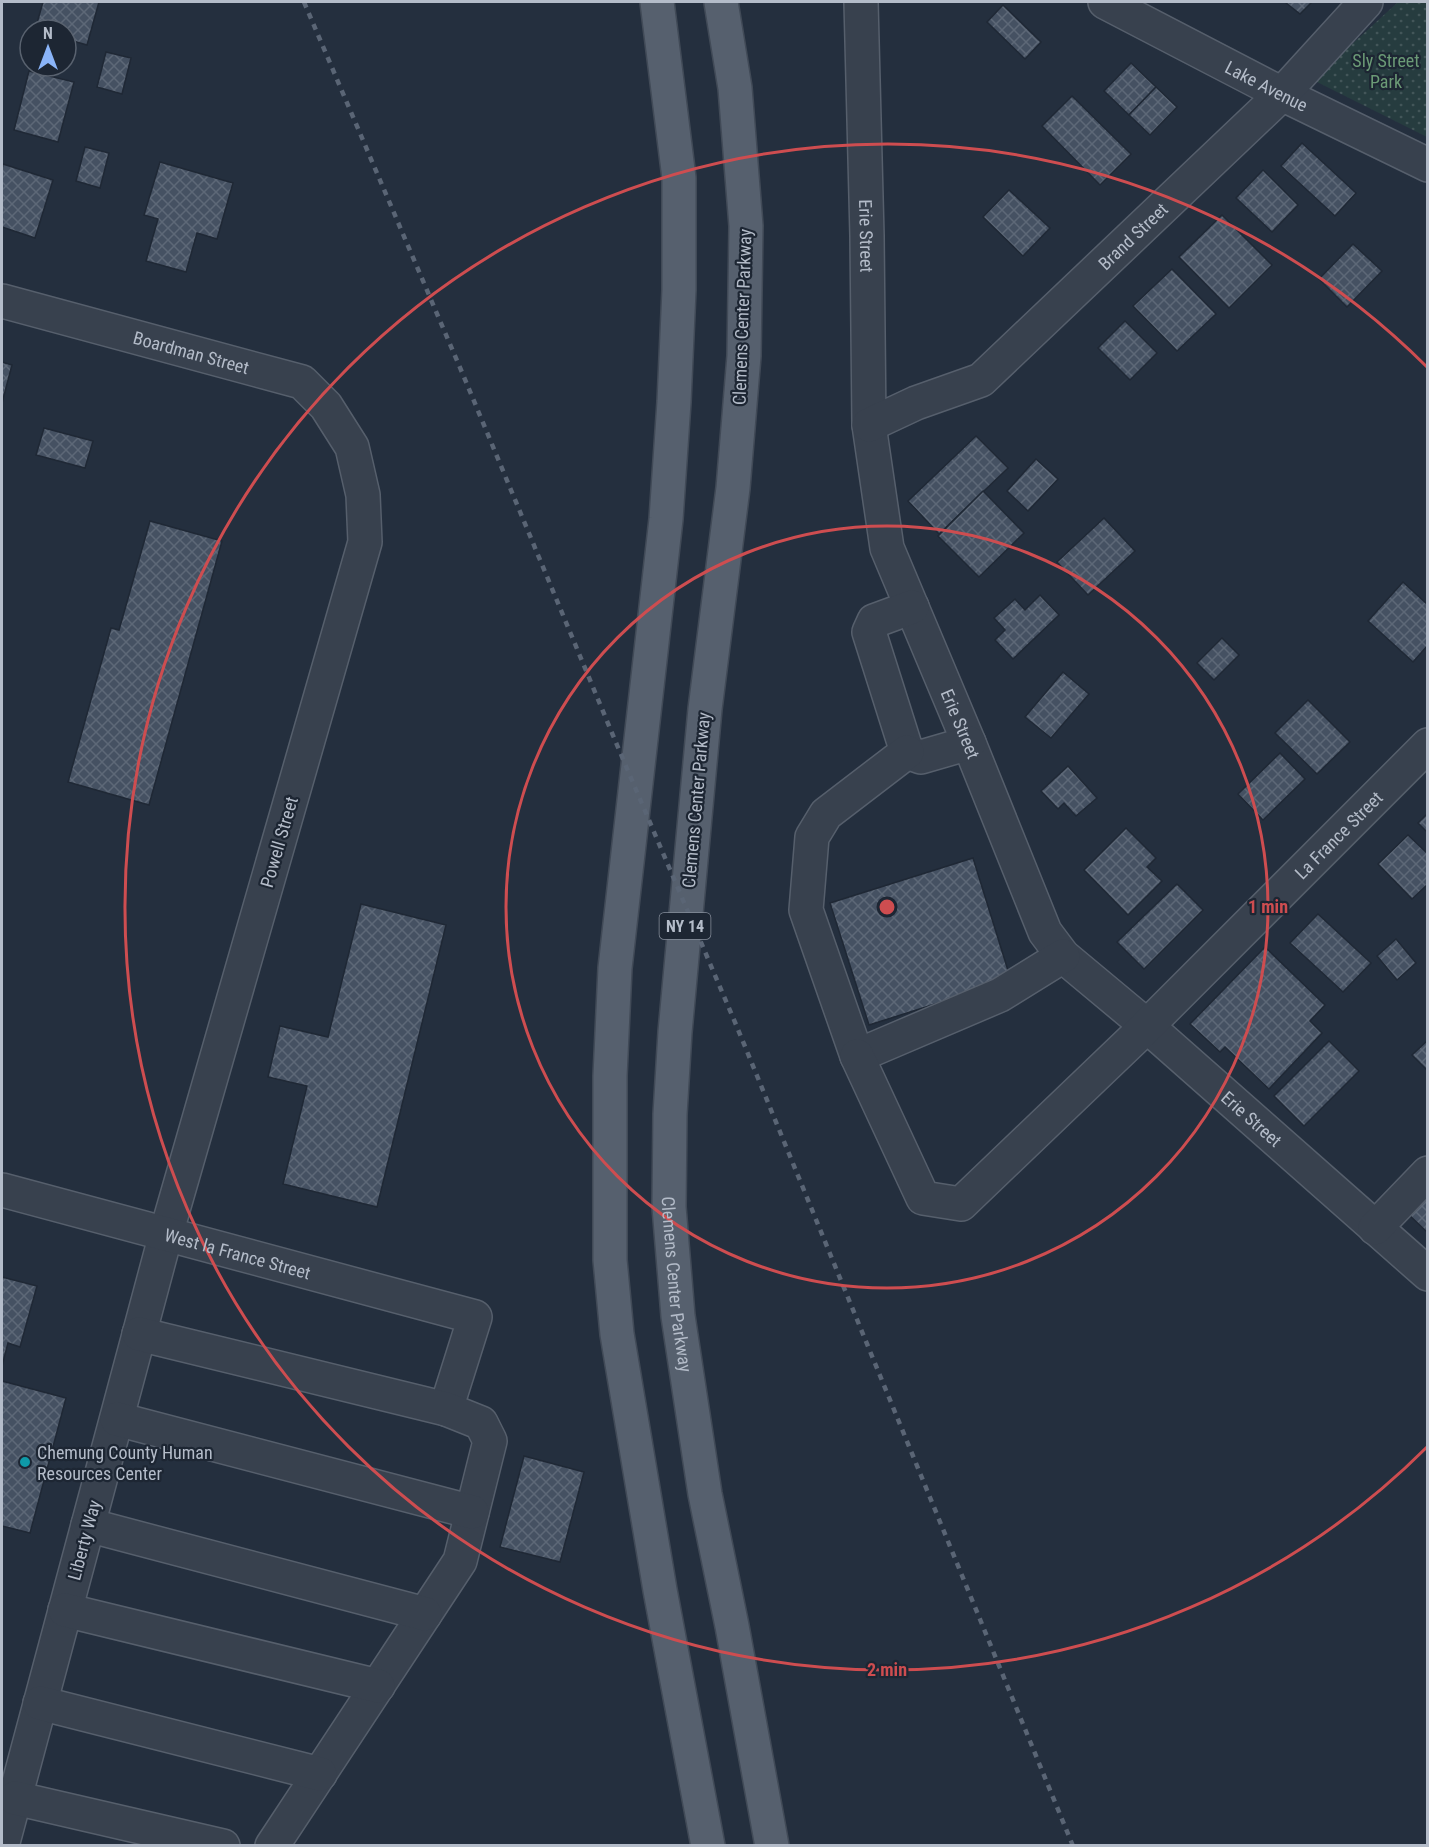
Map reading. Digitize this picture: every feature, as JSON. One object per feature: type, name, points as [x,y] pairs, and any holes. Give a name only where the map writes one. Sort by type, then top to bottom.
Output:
[{"type":"main road","points":[[657,2],[679,178],[679,290],[666,519],[615,968],[610,1076],[609,1249],[617,1334],[660,1590],[708,1845]]},
{"type":"main road","name":"Clemens Center Parkway","points":[[721,2],[735,88],[746,226],[744,356],[733,488],[705,709],[675,1032],[670,1114],[669,1207],[678,1316],[705,1494],[772,1845]]},
{"type":"street","name":"Erie Street","points":[[861,2],[869,426],[887,548],[969,742],[1045,932],[1063,956],[1147,1026],[1428,1274]]},
{"type":"street","name":"Lake Avenue","points":[[1106,2],[1282,94],[1428,165]]},
{"type":"street","name":"Brand Street","points":[[869,426],[916,403],[981,380],[1282,94],[1366,2]]},
{"type":"street","name":"Boardman Street","points":[[2,301],[302,382],[326,406],[352,447]]},
{"type":"street","name":"Powell Street","points":[[166,1234],[365,542],[363,495],[352,447]]},
{"type":"street","points":[[907,752],[869,632],[874,621],[912,607]]},
{"type":"street","points":[[907,752],[921,757],[969,742]]},
{"type":"street","name":"La France Street","points":[[857,1056],[923,1198],[961,1204],[1147,1026],[1428,745]]},
{"type":"street","points":[[907,752],[826,814],[812,837],[806,910],[857,1056],[1000,994],[1063,956]]},
{"type":"street","points":[[1375,1228],[1428,1173]]},
{"type":"street","name":"West la France Street","points":[[2,1190],[475,1317],[446,1409]]},
{"type":"street","name":"Liberty Way","points":[[2,1845],[166,1234]]},
{"type":"street","points":[[140,1334],[446,1409],[481,1423],[490,1441],[460,1562],[272,1845]]},
{"type":"street","points":[[117,1419],[472,1512]]},
{"type":"street","points":[[88,1525],[425,1614]]},
{"type":"street","points":[[65,1610],[378,1686]]},
{"type":"street","points":[[40,1703],[320,1774]]},
{"type":"street","points":[[15,1798],[223,1845]]},
{"type":"green space","name":"Sly Street Park","points":[[1398,2],[1427,2],[1427,137],[1313,80]]},
{"type":"building","points":[[43,2],[99,2],[87,45],[78,42],[78,18],[38,18]]},
{"type":"building","points":[[1285,2],[1312,2],[1300,14]]},
{"type":"building","points":[[1003,5],[1041,42],[1025,59],[987,22]]},
{"type":"building","points":[[106,52],[131,58],[122,94],[97,87]]},
{"type":"building","points":[[1131,63],[1156,87],[1129,115],[1104,91]]},
{"type":"building","points":[[27,78],[58,78],[74,82],[58,142],[14,130]]},
{"type":"building","points":[[1156,87],[1177,107],[1150,135],[1129,115]]},
{"type":"building","points":[[1072,96],[1131,154],[1100,185],[1042,126]]},
{"type":"building","points":[[1302,143],[1356,193],[1335,216],[1281,166]]},
{"type":"building","points":[[85,147],[109,153],[100,188],[76,181]]},
{"type":"building","points":[[160,162],[233,183],[217,239],[197,233],[186,272],[146,261],[158,219],[144,215]]},
{"type":"building","points":[[3,164],[53,180],[35,238],[2,227]]},
{"type":"building","points":[[1263,170],[1298,205],[1272,232],[1236,198]]},
{"type":"building","points":[[1009,190],[1050,228],[1023,256],[983,217]]},
{"type":"building","points":[[1222,215],[1272,265],[1229,308],[1179,257]]},
{"type":"building","points":[[1353,244],[1382,271],[1347,307],[1319,279]]},
{"type":"building","points":[[1172,269],[1216,314],[1177,351],[1133,306]]},
{"type":"building","points":[[1125,321],[1157,353],[1130,380],[1098,348]]},
{"type":"building","points":[[2,362],[12,365],[2,403]]},
{"type":"building","points":[[44,428],[93,441],[85,468],[36,455]]},
{"type":"building","points":[[976,436],[1008,468],[939,534],[908,501]]},
{"type":"building","points":[[1036,459],[1058,479],[1028,511],[1007,491]]},
{"type":"building","points":[[983,491],[1024,533],[979,577],[938,536]]},
{"type":"building","points":[[1104,518],[1135,551],[1088,595],[1057,562]]},
{"type":"building","points":[[150,521],[222,541],[149,805],[68,782],[111,628],[119,630]]},
{"type":"building","points":[[1403,582],[1428,605],[1428,645],[1413,662],[1368,621]]},
{"type":"building","points":[[1040,595],[1059,615],[1013,659],[995,640],[1005,630],[994,618],[1015,599],[1025,610]]},
{"type":"building","points":[[1222,638],[1239,655],[1214,680],[1197,663]]},
{"type":"building","points":[[1063,672],[1089,694],[1051,738],[1025,717]]},
{"type":"building","points":[[1308,700],[1350,742],[1317,774],[1275,733]]},
{"type":"building","points":[[1280,753],[1305,779],[1263,820],[1238,794]]},
{"type":"building","points":[[1068,766],[1097,798],[1076,816],[1064,803],[1058,809],[1041,791]]},
{"type":"building","points":[[1428,813],[1428,833],[1418,823]]},
{"type":"building","points":[[1126,828],[1156,858],[1147,867],[1162,881],[1128,915],[1084,870]]},
{"type":"building","points":[[1408,835],[1428,854],[1428,884],[1412,899],[1378,864]]},
{"type":"building","points":[[973,858],[1011,980],[869,1025],[830,903]]},
{"type":"building","points":[[1177,884],[1203,910],[1144,969],[1117,942]]},
{"type":"building","points":[[361,904],[446,925],[377,1207],[283,1184],[307,1086],[268,1077],[280,1026],[328,1037]]},
{"type":"building","points":[[1318,914],[1371,963],[1343,992],[1290,943]]},
{"type":"building","points":[[1396,939],[1416,963],[1397,980],[1377,956]]},
{"type":"building","points":[[1265,947],[1325,1005],[1310,1021],[1322,1033],[1269,1089],[1225,1047],[1220,1052],[1190,1024]]},
{"type":"building","points":[[1428,1040],[1428,1071],[1412,1055]]},
{"type":"building","points":[[1329,1041],[1359,1071],[1304,1126],[1274,1096]]},
{"type":"building","points":[[1428,1190],[1428,1233],[1406,1212]]},
{"type":"building","points":[[2,1277],[37,1286],[20,1347],[8,1343],[2,1366]]},
{"type":"building","name":"Chemung County Human Resources Center","points":[[2,1381],[66,1398],[30,1533],[2,1526]]},
{"type":"building","points":[[524,1456],[584,1472],[560,1562],[500,1547]]},
{"type":"railway","points":[[304,2],[737,1027],[1073,1846]]},
{"type":"place","name":"Chemung County Human Resources Center","points":[[25,1462]]}]
